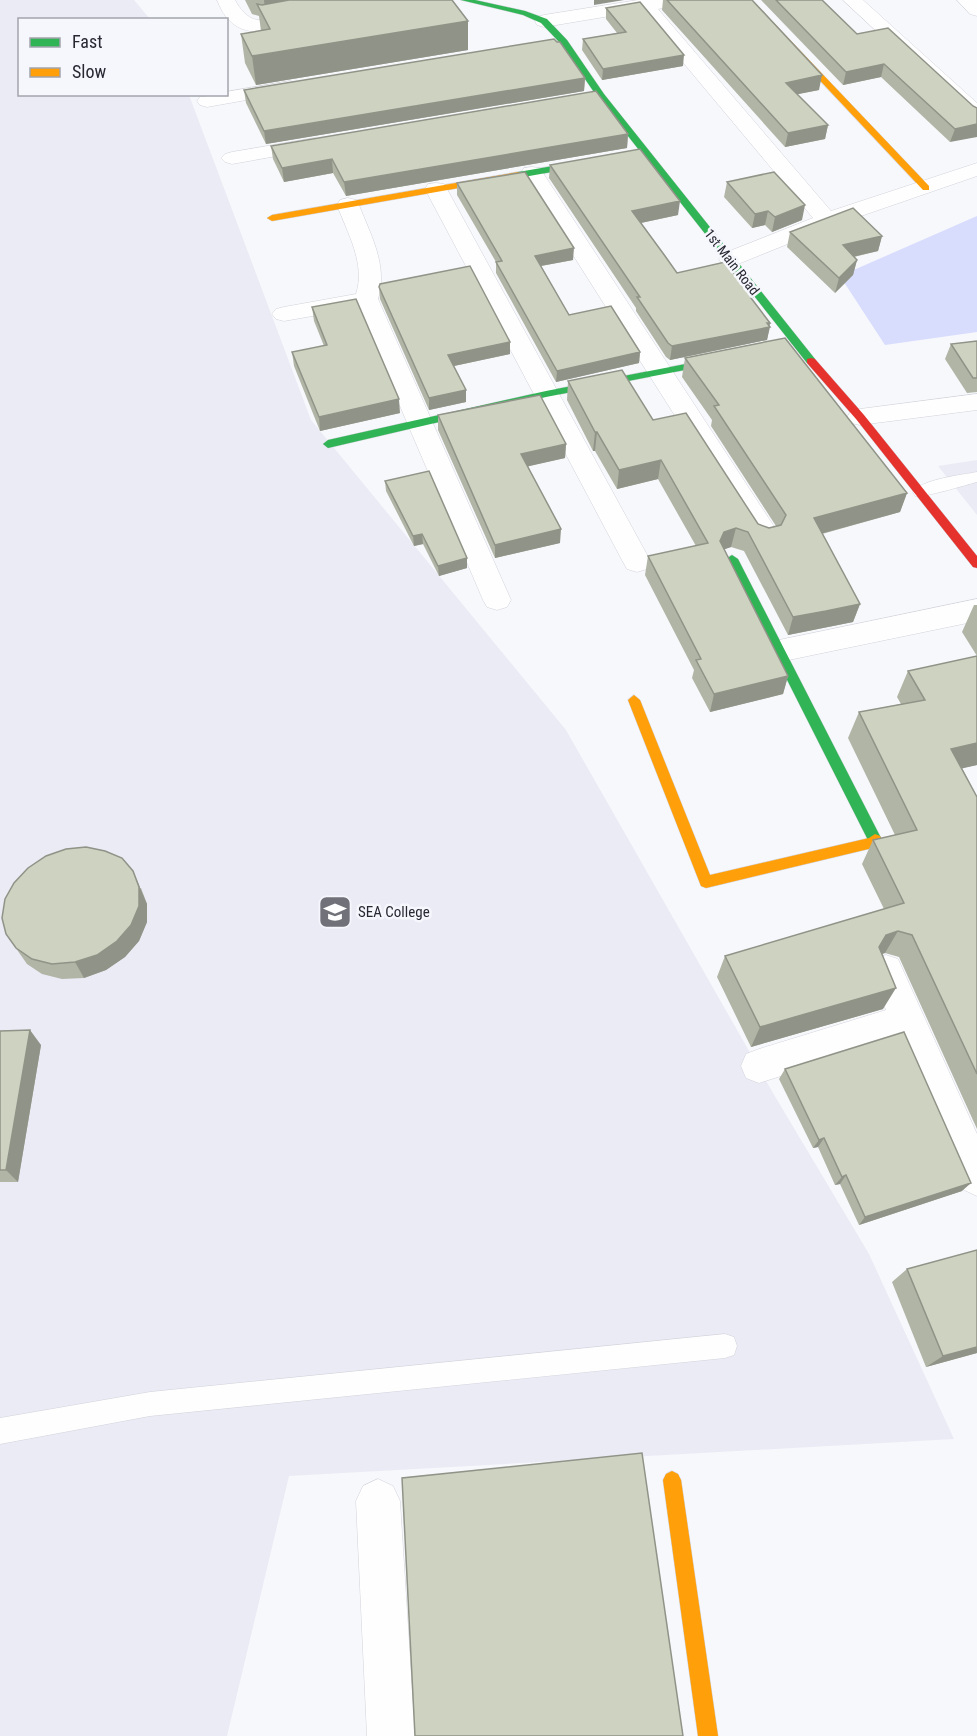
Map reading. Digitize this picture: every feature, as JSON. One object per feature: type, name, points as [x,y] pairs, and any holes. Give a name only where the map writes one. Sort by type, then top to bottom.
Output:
[{"type":"street","points":[[226,0],[237,18],[252,25],[266,25],[324,15]]},
{"type":"street","name":"1st Main Road","points":[[465,0],[525,13],[544,21],[564,42],[641,154],[730,259],[791,345],[860,417],[977,564]]},
{"type":"street","points":[[544,21],[677,0]]},
{"type":"street","points":[[748,0],[926,188]]},
{"type":"street","points":[[852,0],[977,114]]},
{"type":"street","points":[[966,0],[977,10]]},
{"type":"street","points":[[644,4],[827,220]]},
{"type":"street","points":[[541,46],[564,42]]},
{"type":"street","points":[[207,101],[310,84]]},
{"type":"street","points":[[578,100],[601,96]]},
{"type":"street","points":[[232,158],[336,140]]},
{"type":"street","points":[[272,218],[612,159]]},
{"type":"street","points":[[730,259],[827,220],[977,170]]},
{"type":"street","points":[[532,173],[765,535]]},
{"type":"street","points":[[436,189],[637,562]]},
{"type":"street","points":[[348,205],[369,259],[372,287],[366,298]]},
{"type":"street","points":[[284,314],[366,298]]},
{"type":"street","points":[[366,298],[497,600]]},
{"type":"street","points":[[328,444],[546,394],[740,356]]},
{"type":"street","points":[[860,417],[977,402]]},
{"type":"street","points":[[634,700],[706,882],[876,842],[732,559]]},
{"type":"street","points":[[779,651],[977,610]]},
{"type":"street","points":[[886,970],[977,1177]]},
{"type":"street","points":[[759,1066],[908,1020]]},
{"type":"street","points":[[672,1480],[708,1736]]},
{"type":"street","points":[[378,1501],[391,1736]]},
{"type":"lane","points":[[921,492],[939,485],[977,477]]},
{"type":"lane","points":[[0,1431],[150,1404],[724,1346]]},
{"type":"shaded area","name":"SEA College","points":[[0,0],[134,0],[149,18],[18,18],[18,96],[189,96],[311,420],[566,730],[773,1093],[869,1254],[954,1439],[289,1476],[227,1736],[0,1736]]},
{"type":"shaded area","points":[[977,216],[977,332],[885,345],[840,276]]},
{"type":"shaded area","points":[[977,460],[977,515],[938,466]]},
{"type":"building","points":[[289,0],[452,0],[468,21],[252,56],[241,34],[270,29],[257,4]]},
{"type":"building","points":[[667,0],[752,0],[822,75],[786,83],[828,125],[788,133]]},
{"type":"building","points":[[776,0],[822,0],[857,34],[888,28],[977,108],[977,124],[955,129],[884,64],[846,72]]},
{"type":"building","points":[[640,2],[684,55],[603,69],[583,39],[626,32],[606,8]]},
{"type":"building","points":[[554,39],[560,42],[585,78],[264,131],[244,90]]},
{"type":"building","points":[[596,91],[628,134],[344,182],[332,159],[282,168],[271,146]]},
{"type":"building","points":[[640,149],[680,201],[632,211],[677,273],[725,262],[753,297],[751,298],[770,323],[767,323],[770,327],[672,346],[668,343],[637,297],[640,297],[550,165]]},
{"type":"building","points":[[525,172],[574,248],[535,256],[569,315],[611,306],[640,352],[557,371],[496,262],[502,261],[457,183]]},
{"type":"building","points":[[774,172],[805,205],[775,217],[768,211],[755,214],[727,182]]},
{"type":"building","points":[[853,208],[882,236],[843,245],[857,260],[839,278],[790,232]]},
{"type":"building","points":[[470,266],[510,342],[448,355],[466,390],[429,398],[379,287],[380,284]]},
{"type":"building","points":[[356,299],[399,399],[319,417],[292,352],[327,345],[312,307]]},
{"type":"building","points":[[785,338],[907,493],[814,518],[860,604],[793,617],[748,532],[736,528],[724,532],[720,541],[788,676],[714,694],[696,660],[701,659],[648,556],[708,543],[661,460],[619,470],[595,432],[568,381],[622,370],[653,420],[686,413],[758,524],[769,528],[781,525],[786,515],[714,406],[719,405],[685,358]]},
{"type":"building","points":[[977,341],[977,378],[973,378],[951,344]]},
{"type":"building","points":[[540,395],[566,444],[521,454],[561,529],[495,545],[438,415]]},
{"type":"building","points":[[429,471],[467,558],[438,566],[422,534],[413,536],[385,481]]},
{"type":"building","points":[[977,656],[977,743],[951,749],[977,797],[977,1074],[912,935],[898,931],[886,935],[879,947],[896,988],[760,1027],[725,956],[904,903],[873,840],[917,830],[859,712],[925,700],[908,671]]},
{"type":"building","points":[[86,847],[122,858],[133,871],[139,887],[139,906],[131,925],[117,941],[97,955],[75,962],[52,964],[32,959],[16,948],[6,934],[2,918],[5,899],[14,883],[28,868],[46,856],[66,849]]},
{"type":"building","points":[[30,1030],[6,1170],[0,1170],[0,1031]]},
{"type":"building","points":[[904,1032],[971,1183],[865,1217],[846,1175],[842,1177],[824,1138],[819,1140],[785,1069]]},
{"type":"building","points":[[977,1250],[977,1347],[943,1356],[907,1269]]},
{"type":"building","points":[[642,1453],[683,1736],[415,1736],[402,1478]]},
{"type":"traffic: fast","points":[[465,0],[525,13],[544,21],[564,42],[601,96],[811,361]]},
{"type":"traffic: fast","points":[[518,175],[594,162]]},
{"type":"traffic: fast","points":[[328,444],[546,394],[727,359]]},
{"type":"traffic: fast","points":[[732,559],[875,840]]},
{"type":"traffic: slow","points":[[748,0],[926,188]]},
{"type":"traffic: slow","points":[[272,218],[518,175]]},
{"type":"traffic: slow","points":[[634,700],[706,882],[876,842],[875,840]]},
{"type":"traffic: slow","points":[[672,1480],[708,1736]]},
{"type":"traffic: jam","points":[[811,361],[860,417],[977,564]]},
{"type":"place","name":"SEA College","points":[[335,912]]}]
